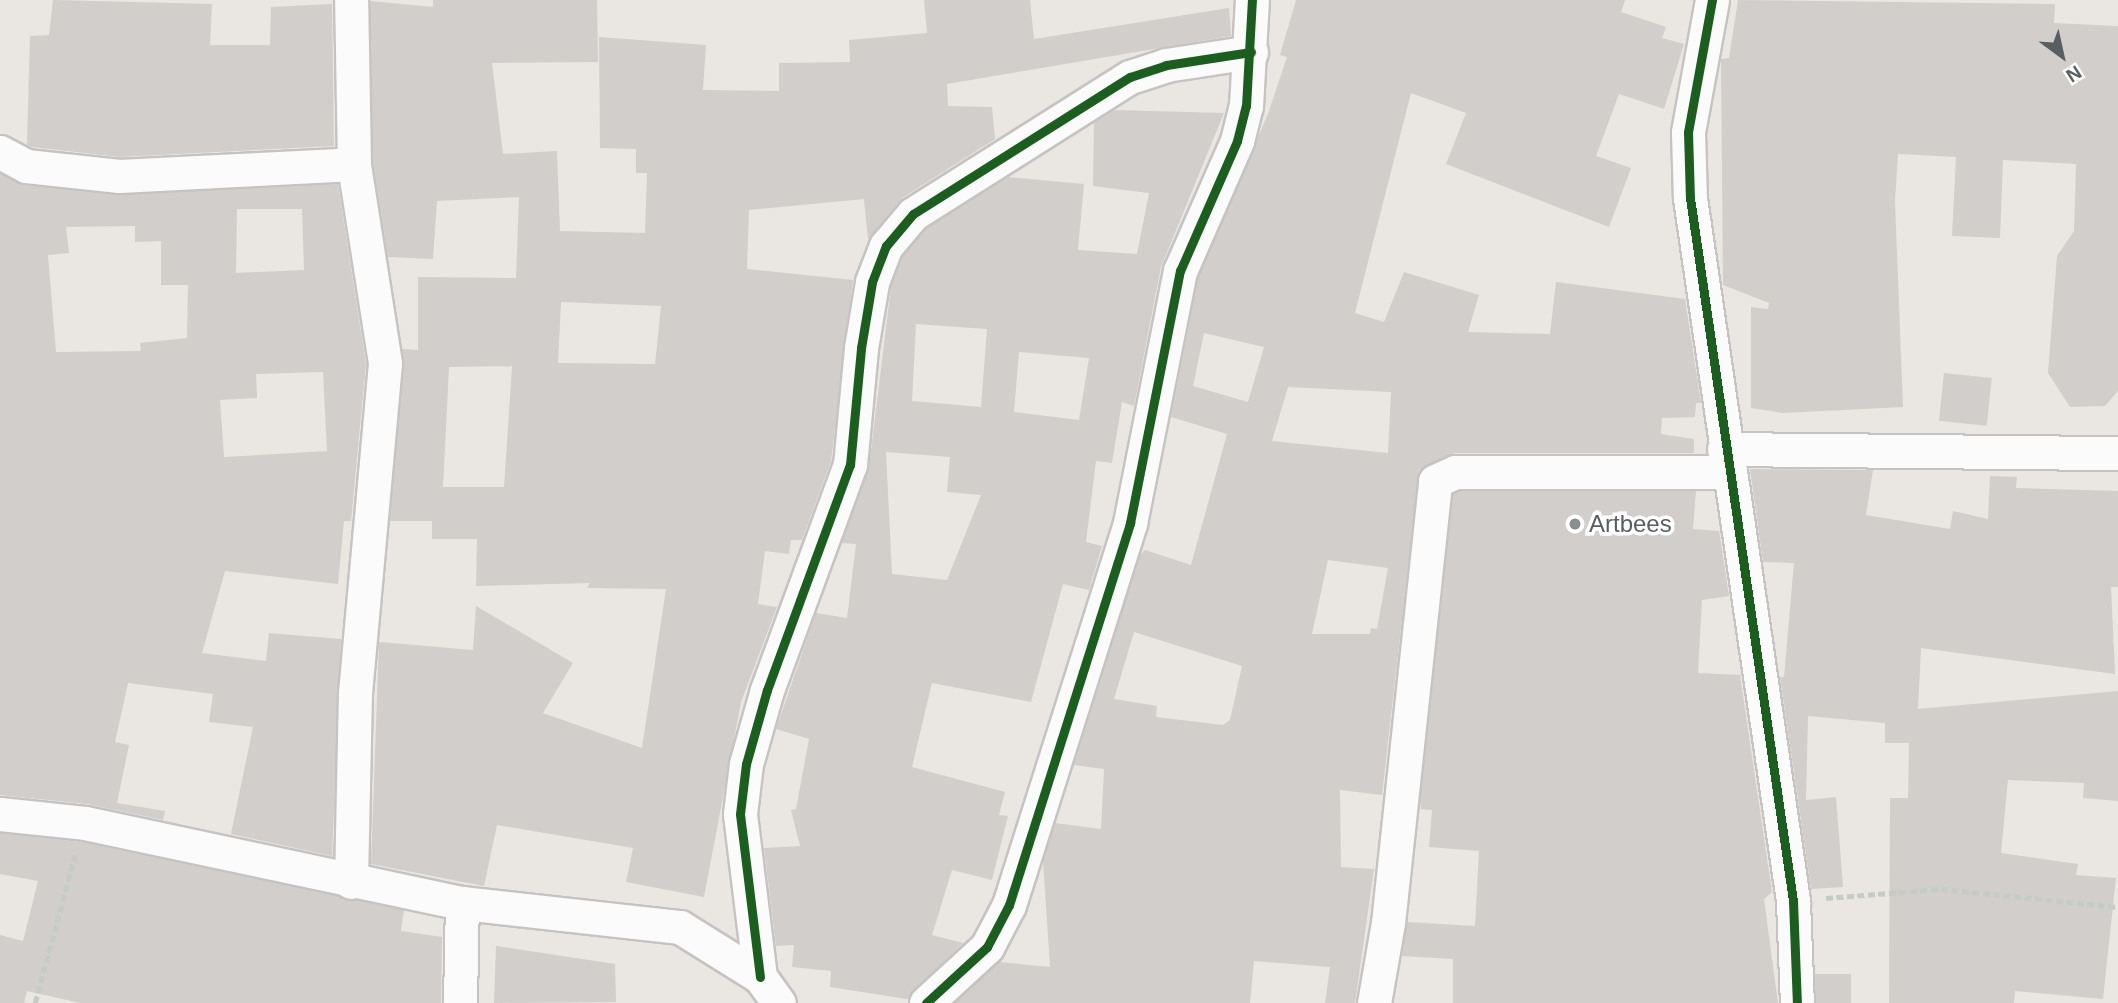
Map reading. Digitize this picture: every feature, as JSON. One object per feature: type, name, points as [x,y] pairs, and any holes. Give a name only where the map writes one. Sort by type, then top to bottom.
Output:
[{"type":"street","points":[[351,0],[354,164],[384,363],[355,694],[351,882]]},
{"type":"street","points":[[926,1003],[987,947],[1009,905],[1130,523],[1180,271],[1237,141],[1251,52],[1252,0]]},
{"type":"street","points":[[1713,0],[1688,132],[1690,198],[1726,461],[1793,901],[1797,1003]]},
{"type":"street","points":[[770,990],[740,814],[746,764],[767,691],[850,465],[872,282],[886,246],[913,214],[1130,77],[1166,65],[1251,52]]},
{"type":"street","points":[[0,152],[26,166],[119,176],[354,164]]},
{"type":"street","points":[[1374,1003],[1388,923],[1434,481],[1455,472],[1726,461],[2118,453]]},
{"type":"street","points":[[0,814],[85,823],[351,882],[461,902],[680,927],[770,990]]},
{"type":"street","points":[[460,1003],[461,902]]},
{"type":"path","points":[[35,1003],[85,823]]},
{"type":"path","points":[[1793,901],[1941,889],[2118,907]]},
{"type":"building","points":[[53,0],[212,4],[210,45],[270,45],[271,7],[332,4],[334,146],[120,157],[27,145],[30,36],[49,35]]},
{"type":"building","points":[[433,0],[597,0],[598,62],[492,63],[503,154],[557,151],[560,231],[645,233],[647,173],[636,173],[636,149],[600,148],[599,37],[706,45],[703,90],[779,91],[779,63],[850,62],[849,40],[927,33],[924,0],[1030,0],[1034,39],[1229,8],[1231,36],[947,84],[948,106],[992,107],[995,139],[902,198],[868,239],[864,199],[749,210],[747,269],[853,280],[831,461],[802,540],[791,540],[789,554],[765,551],[758,604],[777,607],[741,702],[704,897],[626,882],[633,848],[497,825],[484,886],[371,864],[379,642],[473,650],[476,606],[573,663],[543,713],[642,748],[666,589],[587,588],[590,583],[476,586],[477,539],[432,539],[432,521],[390,521],[402,349],[418,350],[418,277],[516,278],[519,197],[437,201],[433,259],[388,257],[373,162],[370,1],[433,7]],"holes":[[[561,302],[661,306],[655,364],[558,363]],[[512,366],[504,487],[443,487],[449,367]]]},
{"type":"building","points":[[1296,0],[1625,0],[1621,12],[1666,27],[1662,38],[1684,44],[1664,109],[1619,94],[1596,156],[1631,168],[1609,227],[1446,164],[1466,113],[1411,93],[1355,313],[1384,322],[1404,272],[1479,295],[1468,332],[1550,334],[1556,282],[1685,299],[1701,403],[1696,403],[1695,417],[1662,418],[1661,434],[1694,439],[1694,453],[1455,453],[1419,470],[1382,795],[1340,790],[1341,867],[1374,869],[1355,1003],[1325,1003],[1330,967],[1254,961],[1250,1003],[954,1003],[999,962],[1050,967],[1043,861],[1055,823],[1101,829],[1104,769],[1074,765],[1140,555],[1145,550],[1191,565],[1227,434],[1171,417],[1198,277],[1268,114],[1287,57],[1280,55]],"holes":[[[1204,333],[1264,347],[1248,402],[1193,386]],[[1288,387],[1391,392],[1388,453],[1272,441]],[[1328,560],[1388,568],[1377,629],[1371,628],[1370,634],[1312,634]],[[1134,632],[1242,666],[1230,720],[1223,725],[1156,717],[1157,706],[1114,699]]]},
{"type":"building","points":[[1738,0],[2055,4],[2054,23],[2118,26],[2118,391],[2105,406],[2070,407],[2048,373],[2057,256],[2074,231],[2076,164],[2003,160],[2000,238],[1952,236],[1956,157],[1898,154],[1895,202],[1903,407],[1783,413],[1751,408],[1751,307],[1768,309],[1769,303],[1723,285],[1721,59],[1729,58]]},
{"type":"building","points":[[1114,110],[1224,113],[1161,267],[1134,406],[1122,402],[1112,463],[1096,461],[1086,542],[1102,546],[1089,590],[1063,584],[1031,702],[932,683],[912,767],[1005,792],[999,815],[1008,816],[992,880],[952,870],[932,935],[963,943],[907,999],[830,987],[831,971],[792,967],[794,945],[776,946],[764,848],[800,846],[791,810],[796,809],[809,739],[776,729],[816,613],[847,618],[856,544],[842,543],[869,467],[891,287],[903,256],[926,229],[1007,177],[1084,184],[1078,250],[1137,254],[1149,193],[1093,186],[1094,123]],"holes":[[[916,324],[987,329],[981,407],[912,401]],[[1019,352],[1089,358],[1079,420],[1014,412]],[[886,452],[950,457],[947,492],[981,495],[947,580],[892,574]]]},
{"type":"building","points":[[0,174],[23,185],[117,195],[338,184],[366,364],[351,521],[344,521],[338,584],[225,571],[202,653],[266,661],[269,633],[341,639],[332,856],[231,834],[253,727],[209,722],[213,694],[128,683],[115,742],[129,745],[117,803],[165,811],[163,820],[87,804],[0,795]],"holes":[[[237,209],[302,209],[304,270],[236,273]],[[135,226],[135,242],[161,241],[161,285],[188,285],[187,338],[140,343],[141,351],[56,352],[48,255],[69,253],[66,227]],[[323,372],[327,451],[224,457],[220,400],[257,398],[256,374]]]},
{"type":"building","points":[[1944,373],[1992,378],[1987,426],[1939,421]]},
{"type":"building","points":[[1750,469],[1873,470],[1866,515],[1950,529],[1953,511],[1988,519],[1990,476],[2017,477],[2016,488],[2118,491],[2118,587],[2111,587],[2115,674],[1921,648],[1918,709],[2118,691],[2118,801],[2083,798],[2084,783],[2008,780],[2001,853],[2078,864],[2076,875],[2116,878],[2103,999],[2015,991],[2014,1003],[1889,1003],[1890,798],[1908,798],[1909,743],[1885,743],[1885,723],[1808,716],[1806,800],[1836,797],[1843,887],[1811,889],[1780,677],[1784,677],[1794,563],[1763,562]]},
{"type":"building","points":[[1459,491],[1696,491],[1693,529],[1719,531],[1729,596],[1702,600],[1698,673],[1740,675],[1772,892],[1764,899],[1778,1003],[1453,1003],[1453,959],[1402,956],[1407,922],[1475,926],[1479,851],[1429,847],[1432,810],[1421,809],[1420,800],[1453,494]]},
{"type":"building","points":[[0,833],[82,842],[404,910],[401,931],[442,937],[441,1003],[80,1003],[27,991],[24,1003],[0,1003],[0,935],[23,941],[38,881],[0,874]]},
{"type":"building","points":[[496,946],[615,964],[616,1002],[494,1003]]},
{"type":"building","points":[[1815,974],[1851,974],[1851,1003],[1815,1003]]},
{"type":"cycle path","points":[[926,1003],[987,947],[1009,905],[1130,523],[1180,271],[1237,141],[1246,106],[1252,0]]},
{"type":"cycle path","points":[[1712,0],[1688,132],[1690,198],[1793,901],[1797,1003]]},
{"type":"cycle path","points":[[760,977],[740,814],[746,764],[767,690],[850,465],[861,348],[872,282],[886,246],[913,214],[1130,77],[1166,65],[1251,52]]},
{"type":"place","name":"Artbees","points":[[1575,524]]}]
